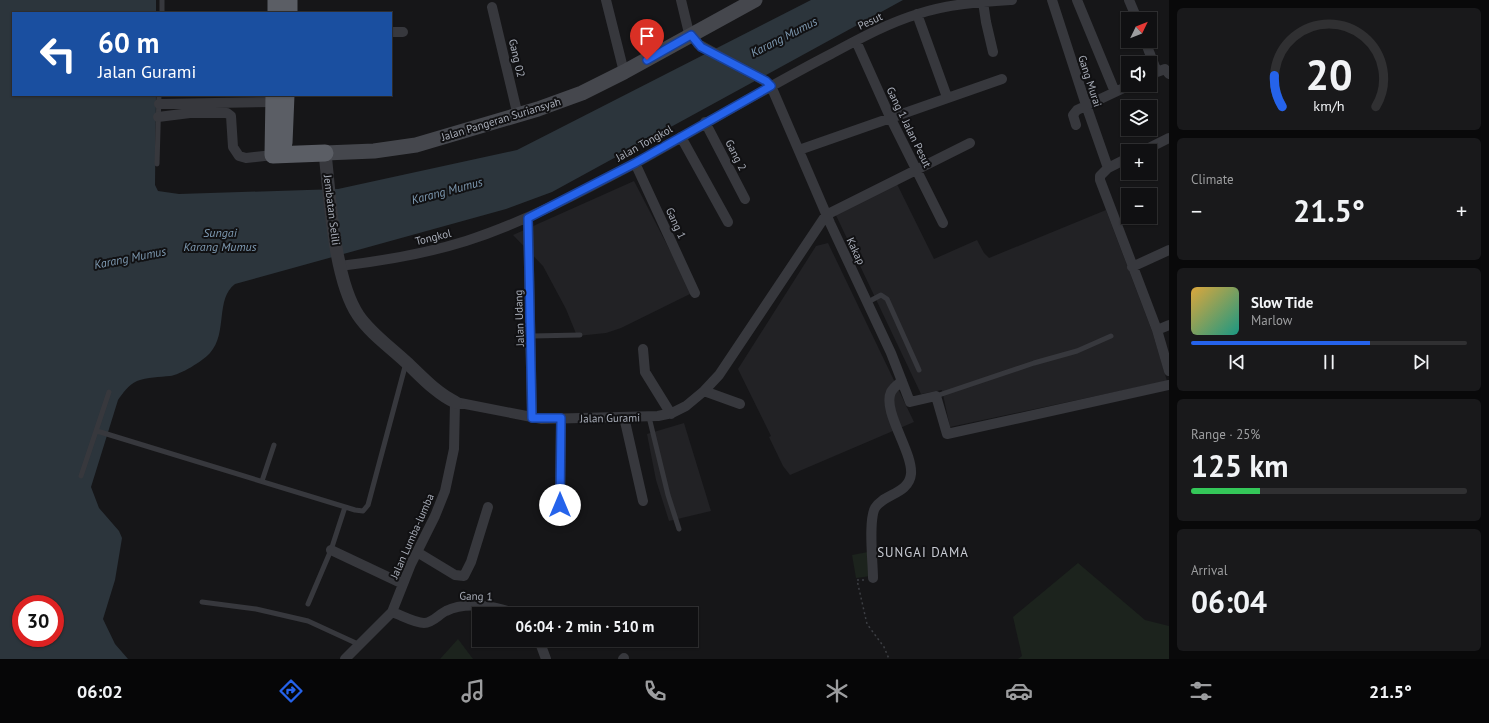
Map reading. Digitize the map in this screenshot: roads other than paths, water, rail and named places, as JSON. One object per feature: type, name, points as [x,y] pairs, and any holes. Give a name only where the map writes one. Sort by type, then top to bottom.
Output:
[{"type":"highway","points":[[276,0],[276,12]]},
{"type":"highway","points":[[289,12],[290,0]]},
{"type":"highway","points":[[278,97],[278,155]]},
{"type":"highway","name":"Jalan Pangeran Suriansyah","points":[[278,155],[325,153]]},
{"type":"main road","name":"Jalan Pangeran Suriansyah","points":[[325,153],[374,151],[416,145],[518,116],[582,93],[624,72],[755,0]]},
{"type":"street","points":[[606,0],[624,72]]},
{"type":"street","points":[[681,0],[691,35],[701,47],[768,83]]},
{"type":"street","name":"Pesut","points":[[768,83],[917,14],[956,5],[1012,0]]},
{"type":"street","name":"Gang Murai","points":[[1052,0],[1086,106],[1108,168]]},
{"type":"street","points":[[1077,0],[1115,92]]},
{"type":"street","points":[[1129,0],[1133,12]]},
{"type":"street","points":[[983,2],[993,52]]},
{"type":"street","name":"Gang 02","points":[[492,7],[518,116]]},
{"type":"street","points":[[917,14],[947,96]]},
{"type":"street","points":[[392,32],[403,32]]},
{"type":"street","name":"Gang 1 Jalan Pesut","points":[[856,41],[890,117],[943,223]]},
{"type":"street","points":[[1157,73],[1165,69],[1169,74]]},
{"type":"street","points":[[799,150],[947,96],[1002,79]]},
{"type":"street","name":"Jalan Tongkol","points":[[528,218],[635,163],[768,83]]},
{"type":"street","name":"Kakap","points":[[768,83],[799,150],[826,215],[868,302],[910,402],[936,396]]},
{"type":"street","points":[[1076,125],[1074,113],[1121,89]]},
{"type":"street","points":[[159,100],[278,97]]},
{"type":"street","points":[[158,117],[190,113],[227,113],[231,116],[233,147],[239,156],[246,158],[278,155]]},
{"type":"street","name":"Gang 2","points":[[705,122],[745,199]]},
{"type":"street","points":[[681,136],[728,222]]},
{"type":"street","points":[[1157,144],[1169,138]]},
{"type":"street","points":[[826,215],[970,143]]},
{"type":"street","name":"Jembatan Selili","points":[[325,153],[339,262]]},
{"type":"street","points":[[1121,162],[1102,172],[1100,180],[1157,330],[1169,370]]},
{"type":"street","name":"Gang 1","points":[[635,163],[695,293]]},
{"type":"street","name":"Jalan Gurami","points":[[339,262],[346,291],[358,315],[370,329],[439,392],[455,402],[532,418],[649,417],[671,414],[686,406],[704,391],[732,356],[826,215]]},
{"type":"street","name":"Tongkol","points":[[339,262],[418,253],[465,241],[528,218]]},
{"type":"street","name":"Jalan Udang","points":[[528,218],[532,336],[532,418]]},
{"type":"street","points":[[1132,267],[1169,250]]},
{"type":"street","points":[[1157,330],[1169,325]]},
{"type":"street","points":[[644,349],[645,372],[671,414]]},
{"type":"street","points":[[874,578],[872,547],[874,512],[884,498],[895,495],[904,487],[911,475],[908,458],[890,407],[891,393],[902,381]]},
{"type":"street","points":[[936,396],[947,434],[1169,385]]},
{"type":"street","points":[[704,391],[740,404]]},
{"type":"street","name":"Jalan Lumba-lumba","points":[[345,659],[358,644],[392,612],[417,552],[435,516],[445,490],[454,449],[455,402]]},
{"type":"street","points":[[624,417],[643,501]]},
{"type":"street","points":[[560,505],[561,418]]},
{"type":"street","points":[[417,552],[455,575],[464,576],[471,562],[488,507]]},
{"type":"street","points":[[331,550],[403,584]]},
{"type":"street","name":"Gang 1","points":[[392,612],[424,623],[432,621],[444,612],[458,606],[474,607]]},
{"type":"street","points":[[542,647],[546,659]]},
{"type":"lane","points":[[162,0],[162,12]]},
{"type":"lane","points":[[157,164],[159,100]]},
{"type":"lane","points":[[868,302],[881,295],[887,299],[919,370]]},
{"type":"lane","points":[[532,336],[580,335]]},
{"type":"lane","points":[[936,396],[1034,363],[1077,351],[1111,336]]},
{"type":"lane","points":[[97,430],[361,511],[367,508],[406,362]]},
{"type":"lane","points":[[81,476],[109,392]]},
{"type":"lane","points":[[649,417],[668,495],[679,529]]},
{"type":"lane","points":[[262,481],[274,445]]},
{"type":"lane","points":[[308,604],[331,550],[345,507]]},
{"type":"lane","points":[[202,602],[256,609],[302,619],[358,644]]},
{"type":"water","points":[[0,0],[156,0],[156,12],[12,12],[12,96],[156,96],[155,185],[158,191],[179,194],[338,189],[517,150],[811,0],[903,0],[552,192],[506,209],[235,284],[229,290],[225,298],[219,336],[215,345],[207,356],[197,364],[174,375],[137,381],[128,387],[118,400],[91,487],[99,508],[119,531],[122,538],[115,580],[103,619],[115,644],[128,659],[0,659]]},
{"type":"district","name":"SUNGAI DAMA","points":[[923,552]]},
{"type":"water label","name":"Karang Mumus","points":[[784,37]]},
{"type":"water label","name":"Karang Mumus","points":[[447,191]]},
{"type":"water label","name":"Sungai Karang Mumus","points":[[220,240]]},
{"type":"water label","name":"Karang Mumus","points":[[130,258]]}]
